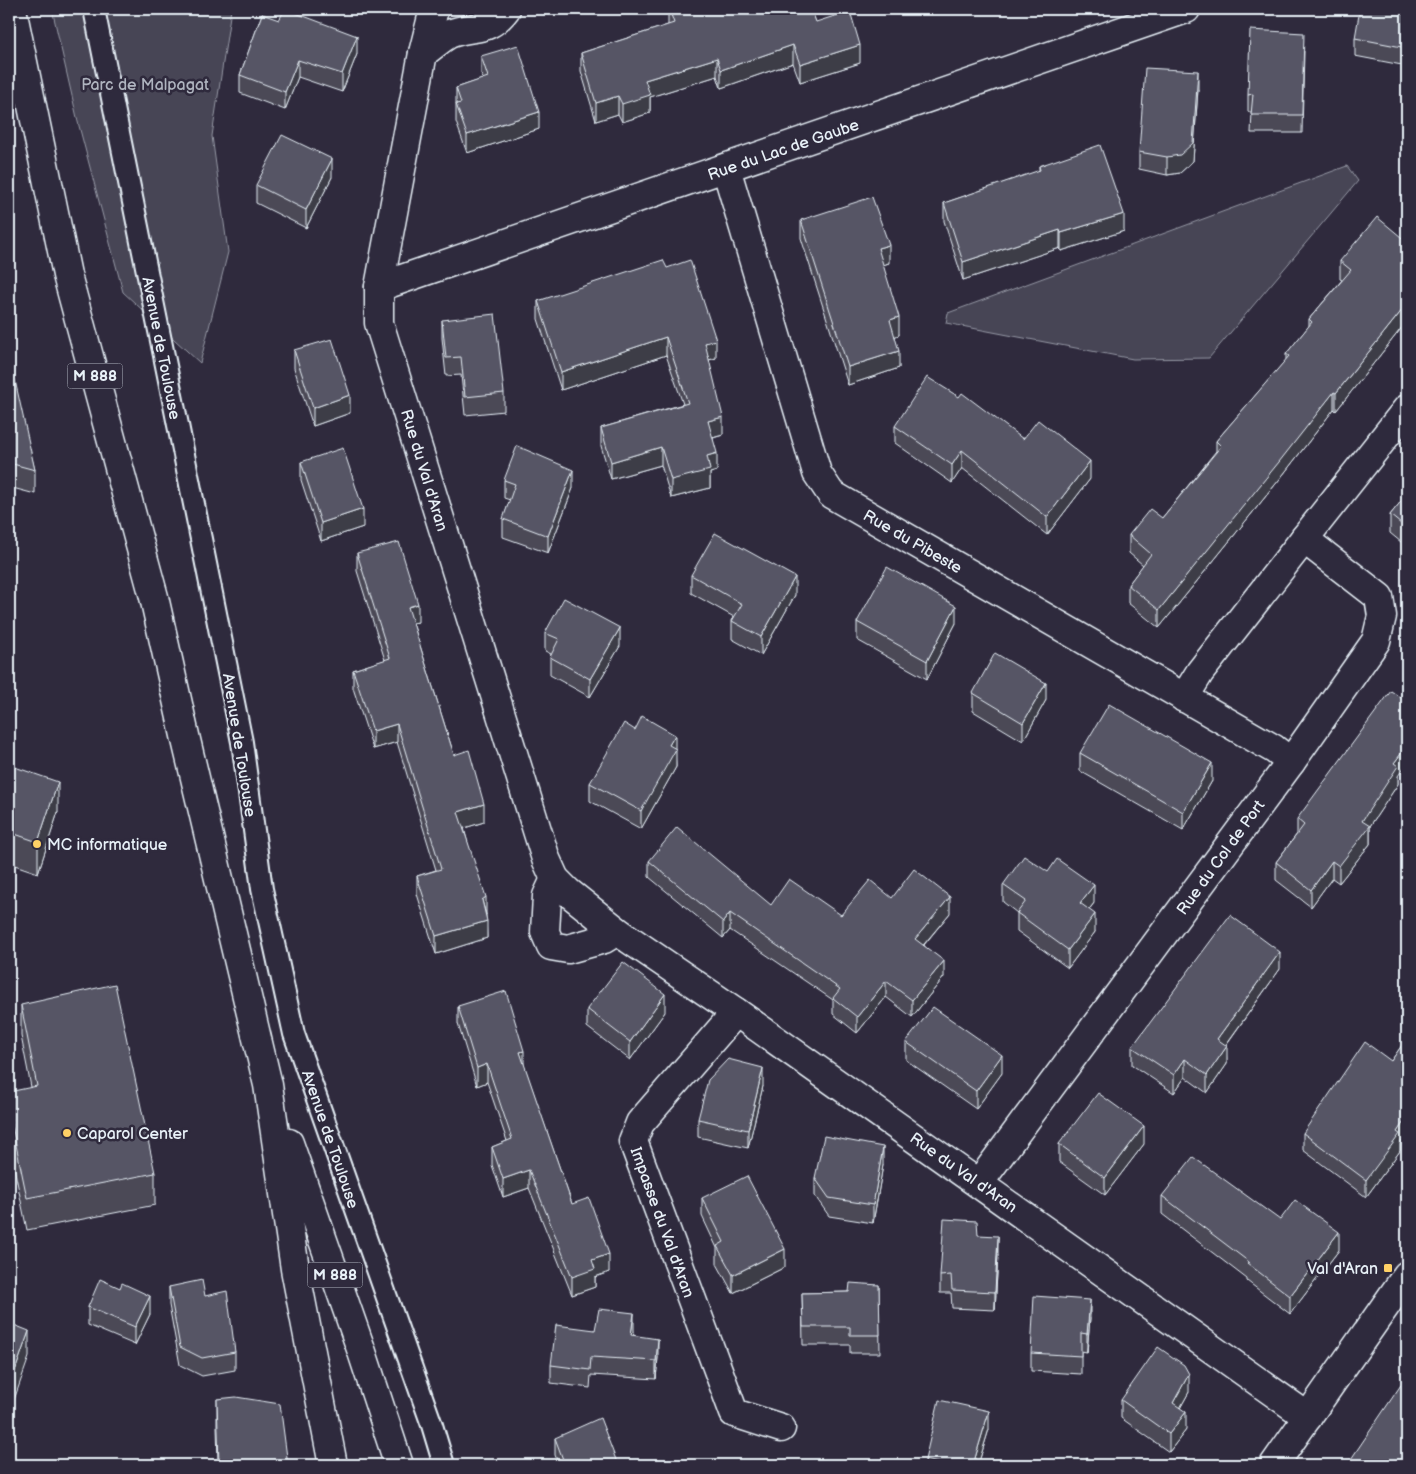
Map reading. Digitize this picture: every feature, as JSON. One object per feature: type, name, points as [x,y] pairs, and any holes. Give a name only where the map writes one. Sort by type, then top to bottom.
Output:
[{"type":"street","name":"M 888","points":[[12,9],[67,275],[154,597],[268,1086],[295,1269],[333,1465]]},
{"type":"street","name":"Rue du Val d'Aran","points":[[434,9],[423,53],[379,287],[379,323],[546,859],[555,879],[568,892],[617,930],[979,1183],[1308,1417]]},
{"type":"street","points":[[423,53],[450,34],[489,25],[498,19],[506,9]]},
{"type":"street","name":"Rue du Lac de Gaube","points":[[379,287],[1186,9]]},
{"type":"street","name":"Rue du Pibeste","points":[[726,168],[816,473],[831,494],[1274,749],[1291,762]]},
{"type":"street","points":[[1184,698],[1200,672],[1407,409]]},
{"type":"street","name":"Rue du Col de Port","points":[[979,1183],[1291,762],[1376,641],[1382,616],[1378,597],[1304,539]]},
{"type":"street","points":[[555,879],[547,896],[544,932],[551,946],[568,949],[604,939],[617,930]]},
{"type":"street","name":"Impasse du Val d'Aran","points":[[736,1012],[640,1123],[633,1141],[734,1413],[781,1428]]},
{"type":"street","name":"M 888","points":[[268,1086],[362,1352],[399,1465]]},
{"type":"street","points":[[1274,1465],[1407,1276]]},
{"type":"lane","name":"Avenue de Toulouse","points":[[94,9],[240,732],[262,889],[294,1034],[432,1425],[444,1465]]},
{"type":"green space","name":"Parc de Malpagat","points":[[52,9],[231,9],[212,136],[228,252],[200,363],[123,292],[78,122]]},
{"type":"green space","points":[[1347,166],[1358,181],[1209,358],[1133,359],[946,323],[948,313]]},
{"type":"building","points":[[285,9],[357,36],[342,74],[298,60],[285,92],[240,75],[262,14],[279,20]]},
{"type":"building","points":[[669,9],[811,9],[816,22],[850,11],[860,45],[800,64],[793,45],[721,70],[717,58],[645,80],[650,95],[622,104],[618,96],[596,103],[581,53],[674,23]]},
{"type":"building","points":[[1360,9],[1407,9],[1407,48],[1355,38]]},
{"type":"building","points":[[1250,30],[1304,33],[1302,115],[1251,115],[1253,94],[1248,95]]},
{"type":"building","points":[[518,45],[539,112],[467,135],[456,104],[461,103],[456,88],[488,77],[481,56]]},
{"type":"building","points":[[1145,68],[1198,71],[1193,143],[1180,155],[1167,157],[1139,152]]},
{"type":"building","points":[[282,135],[332,159],[306,210],[256,185]]},
{"type":"building","points":[[1100,145],[1124,214],[1061,233],[1060,230],[963,262],[944,203],[1040,170],[1039,166]]},
{"type":"building","points":[[872,197],[889,245],[878,248],[899,317],[890,320],[899,351],[848,367],[801,220]]},
{"type":"building","points":[[1377,217],[1407,242],[1407,304],[1159,610],[1128,585],[1151,554],[1129,535],[1150,509],[1162,518],[1221,446],[1216,441],[1289,356],[1286,354],[1312,322],[1309,319],[1351,270],[1340,261]]},
{"type":"building","points":[[663,260],[667,268],[690,260],[716,340],[705,343],[723,417],[708,421],[717,453],[707,456],[710,470],[671,480],[661,447],[611,462],[601,428],[688,403],[666,337],[561,372],[538,301]]},
{"type":"building","points":[[495,314],[504,393],[465,397],[461,357],[446,358],[442,320]]},
{"type":"building","points":[[332,339],[350,395],[313,408],[294,350]]},
{"type":"building","points":[[12,367],[35,470],[9,463],[9,368]]},
{"type":"building","points":[[927,377],[959,397],[962,393],[1023,439],[1038,420],[1090,461],[1047,517],[962,450],[952,465],[895,426]]},
{"type":"building","points":[[517,446],[573,470],[548,536],[503,519],[515,484],[504,480]]},
{"type":"building","points":[[343,448],[363,509],[321,523],[301,462]]},
{"type":"building","points":[[1407,494],[1407,529],[1390,515]]},
{"type":"building","points":[[715,533],[795,577],[761,637],[732,621],[742,604],[691,575]]},
{"type":"building","points":[[399,542],[418,604],[408,607],[454,755],[469,750],[484,804],[458,812],[486,897],[482,900],[487,921],[436,936],[417,876],[441,869],[397,724],[373,731],[353,670],[390,658],[357,553]]},
{"type":"building","points":[[887,567],[956,606],[927,661],[857,622]]},
{"type":"building","points":[[564,598],[620,628],[590,679],[550,657],[559,639],[545,633]]},
{"type":"building","points":[[995,653],[1046,683],[1023,723],[973,693]]},
{"type":"building","points":[[1391,691],[1407,702],[1407,746],[1394,763],[1398,766],[1362,821],[1370,826],[1339,866],[1332,861],[1311,890],[1276,862],[1304,825],[1297,819]]},
{"type":"building","points":[[1109,704],[1212,763],[1183,812],[1080,753]]},
{"type":"building","points":[[642,716],[675,735],[669,745],[676,749],[641,811],[590,783],[624,723],[635,730]]},
{"type":"building","points":[[9,765],[58,782],[38,842],[9,832]]},
{"type":"building","points":[[677,827],[771,905],[789,879],[841,915],[870,880],[892,898],[914,869],[950,897],[915,939],[944,961],[912,1000],[886,981],[857,1017],[833,998],[840,989],[730,913],[723,922],[649,861]]},
{"type":"building","points":[[1024,856],[1048,872],[1057,859],[1094,885],[1080,903],[1095,914],[1068,950],[1017,913],[1026,901],[1003,885]]},
{"type":"building","points":[[1230,915],[1280,952],[1217,1039],[1227,1046],[1207,1075],[1185,1059],[1174,1075],[1132,1047]]},
{"type":"building","points":[[623,962],[665,994],[630,1042],[587,1009]]},
{"type":"building","name":"Caparol Center","points":[[115,984],[155,1173],[27,1198],[9,1111],[9,1092],[37,1086],[21,1005]]},
{"type":"building","points":[[506,991],[524,1051],[520,1052],[572,1204],[589,1198],[609,1254],[592,1260],[595,1269],[572,1277],[529,1170],[503,1179],[492,1147],[512,1139],[487,1064],[477,1068],[458,1006]]},
{"type":"building","points":[[933,1007],[1002,1055],[976,1091],[906,1042]]},
{"type":"building","points":[[1407,1038],[1407,1117],[1397,1132],[1400,1134],[1366,1180],[1303,1133],[1365,1042],[1391,1061]]},
{"type":"building","points":[[728,1059],[763,1068],[748,1130],[698,1119],[708,1080]]},
{"type":"building","points":[[1098,1093],[1144,1126],[1105,1178],[1059,1144]]},
{"type":"building","points":[[824,1136],[883,1147],[873,1205],[829,1198],[815,1178]]},
{"type":"building","points":[[1193,1157],[1280,1220],[1295,1200],[1339,1232],[1290,1296],[1247,1263],[1249,1262],[1162,1196]]},
{"type":"building","points":[[747,1176],[785,1249],[733,1275],[717,1246],[724,1242],[702,1198]]},
{"type":"building","points":[[944,1219],[977,1221],[978,1235],[998,1236],[995,1292],[952,1290],[951,1275],[940,1276]]},
{"type":"building","points":[[100,1279],[120,1288],[122,1283],[150,1296],[135,1327],[88,1307]]},
{"type":"building","points":[[202,1280],[205,1296],[227,1291],[235,1352],[202,1358],[180,1347],[169,1287]]},
{"type":"building","points":[[850,1283],[879,1285],[880,1335],[850,1335],[850,1327],[803,1327],[802,1293],[849,1292]]},
{"type":"building","points":[[1034,1296],[1090,1300],[1087,1334],[1081,1333],[1081,1356],[1031,1353]]},
{"type":"building","points":[[599,1309],[634,1313],[631,1335],[658,1339],[656,1361],[591,1357],[590,1370],[551,1365],[556,1325],[595,1330]]},
{"type":"building","points":[[9,1323],[29,1331],[9,1388]]},
{"type":"building","points":[[1158,1347],[1184,1365],[1189,1374],[1173,1403],[1186,1412],[1169,1434],[1121,1400]]},
{"type":"building","points":[[1407,1376],[1407,1465],[1347,1465]]},
{"type":"building","points":[[236,1397],[280,1404],[288,1465],[219,1465],[217,1399]]},
{"type":"building","points":[[939,1400],[989,1411],[973,1465],[947,1465],[925,1460]]},
{"type":"building","points":[[600,1418],[618,1465],[565,1465],[555,1438]]},
{"type":"building","points":[[1087,1458],[1098,1465],[1082,1465]]},
{"type":"place","name":"MC informatique","points":[[37,844]]},
{"type":"place","name":"Caparol Center","points":[[67,1133]]},
{"type":"place","name":"Val d'Aran","points":[[1388,1268]]}]
